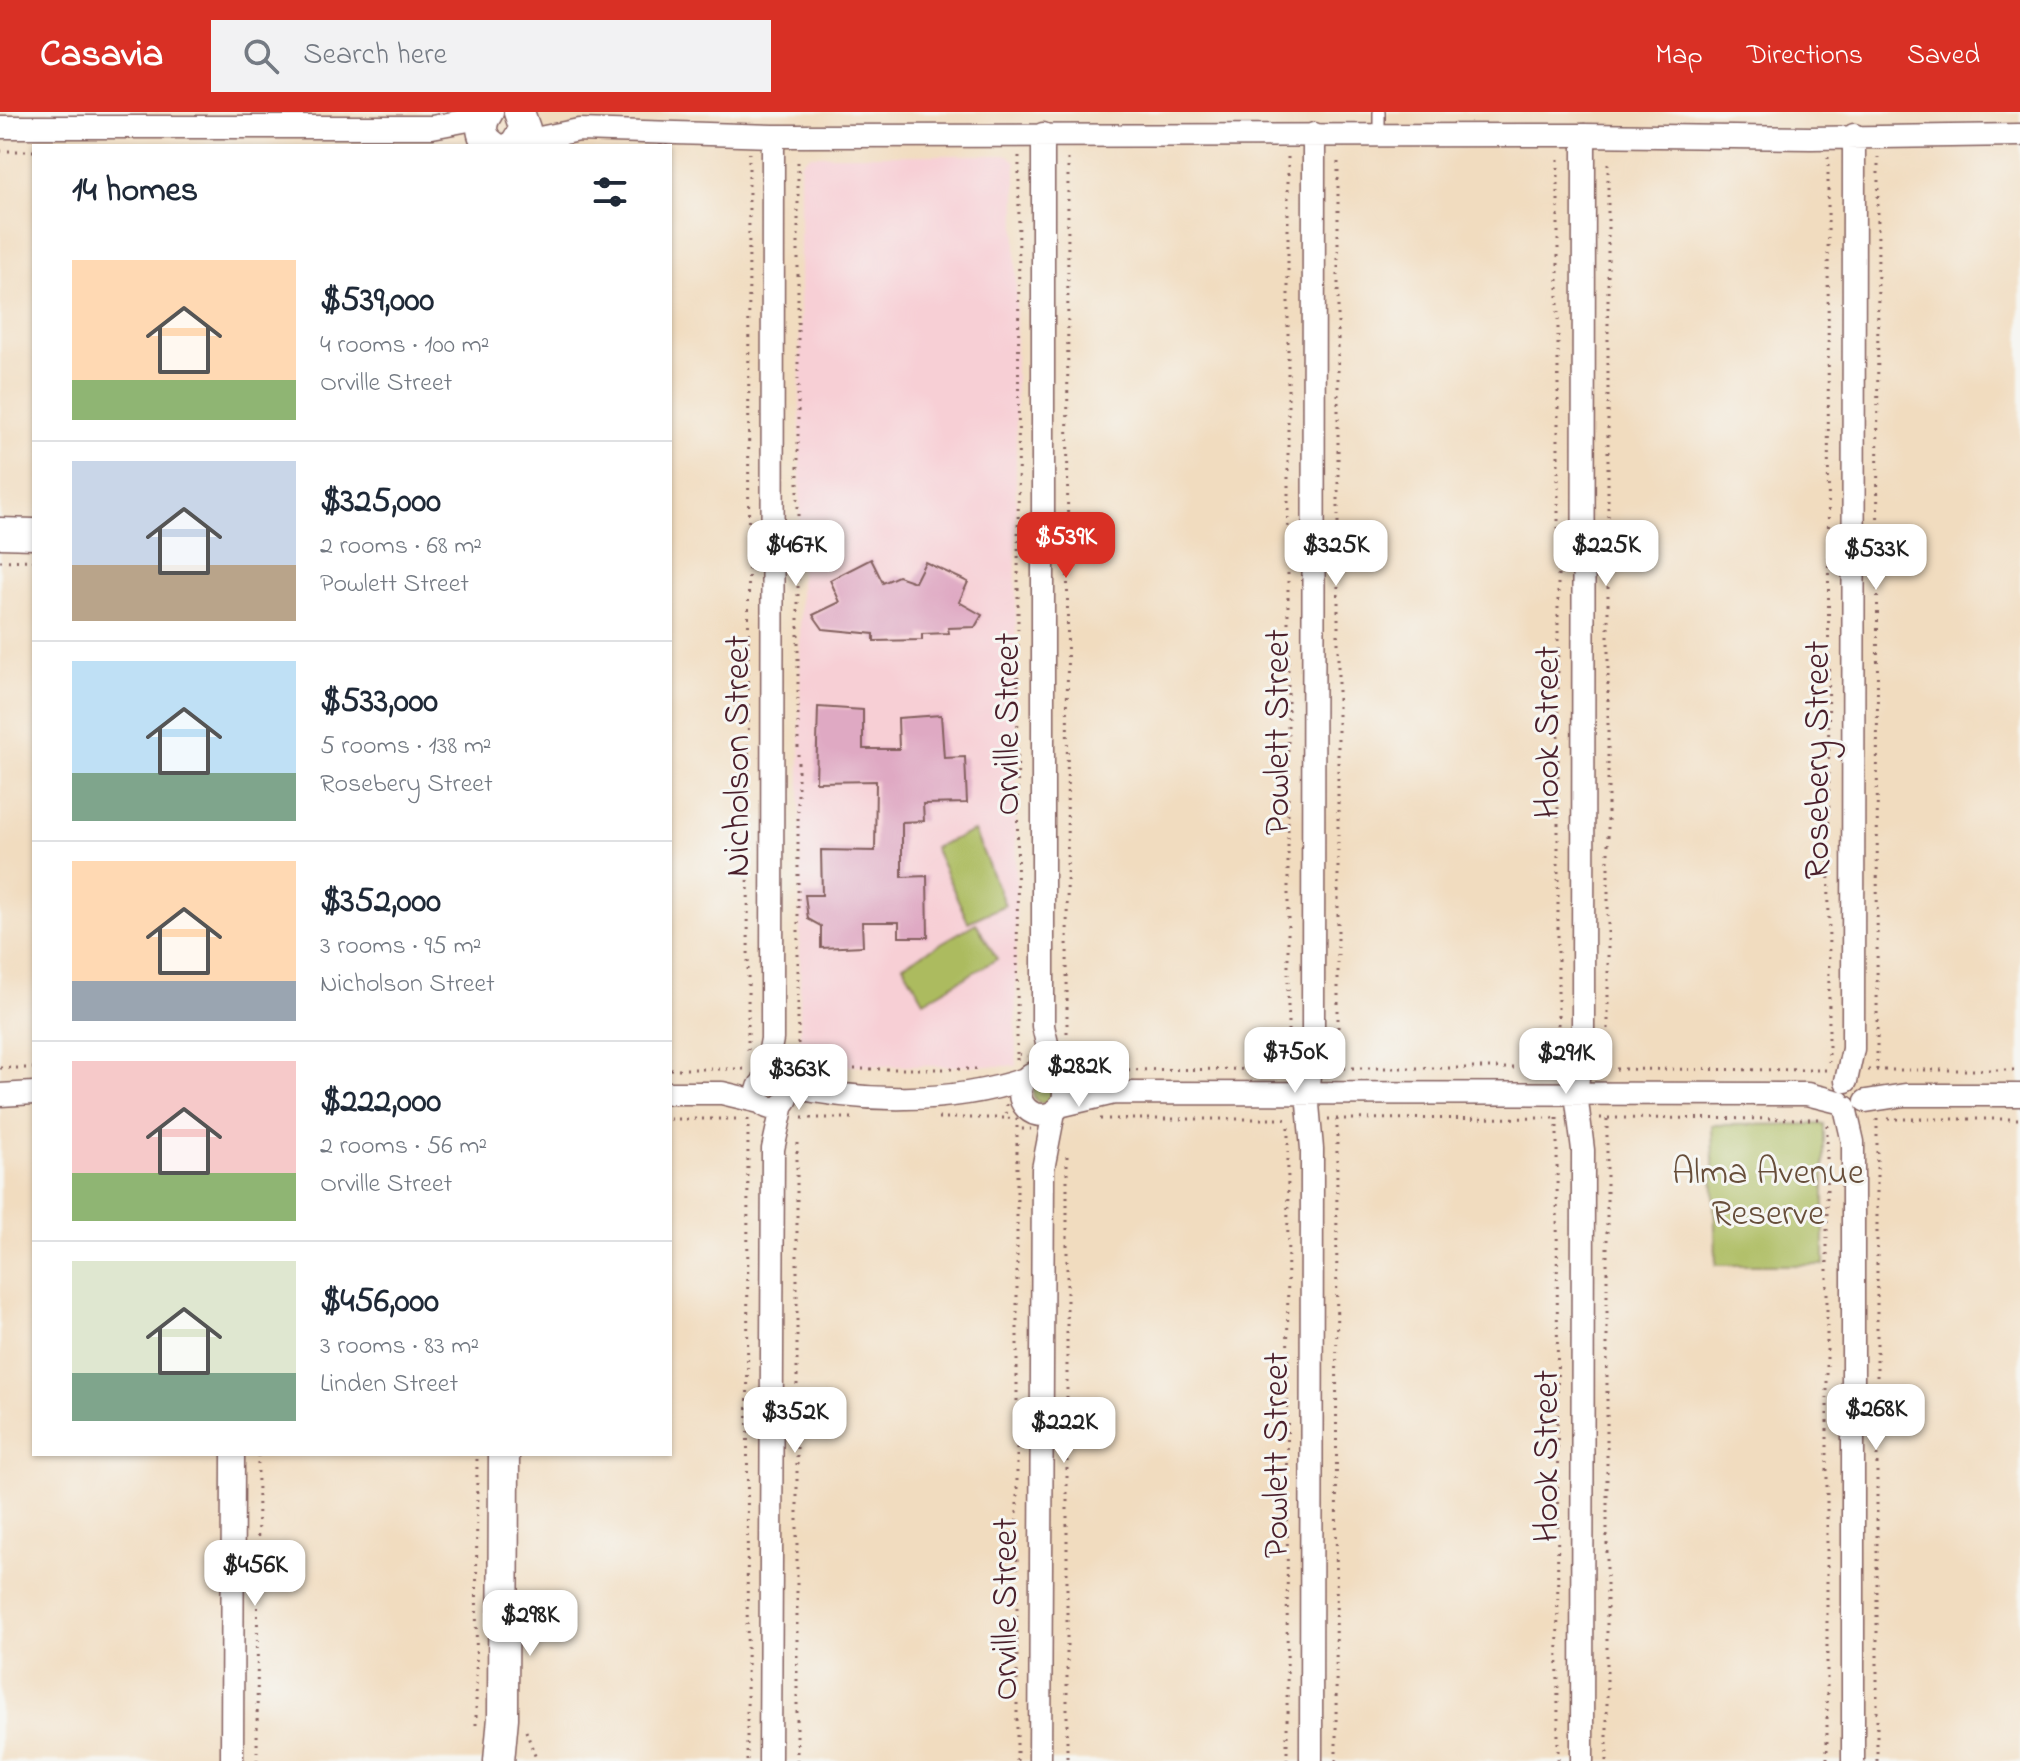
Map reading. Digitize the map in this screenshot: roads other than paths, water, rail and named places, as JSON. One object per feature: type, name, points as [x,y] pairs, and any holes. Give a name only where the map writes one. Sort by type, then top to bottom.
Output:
[{"type":"street","points":[[0,127],[432,127],[503,134],[579,130],[773,136],[1314,134],[1379,123],[1584,135],[1811,138],[2020,135]]},
{"type":"street","name":"Orville Street","points":[[1040,1761],[1043,1169],[1035,1089],[1043,1026],[1043,134]]},
{"type":"street","name":"Powlett Street","points":[[1311,1761],[1314,134]]},
{"type":"street","name":"Hook Street","points":[[1582,1761],[1584,135]]},
{"type":"street","name":"Rosebery Street","points":[[1853,1761],[1854,135]]},
{"type":"street","name":"Nicholson Street","points":[[770,1761],[773,136]]},
{"type":"street","points":[[0,521],[32,521]]},
{"type":"street","points":[[0,533],[32,534]]},
{"type":"street","points":[[672,1093],[722,1093],[773,1088],[863,1097],[1035,1089],[1114,1093],[1807,1094],[1855,1088],[1905,1095],[2020,1095]]},
{"type":"street","points":[[2,1093],[32,1093]]},
{"type":"street","points":[[232,1761],[233,1456]]},
{"type":"street","points":[[499,1761],[503,1718],[504,1456]]},
{"type":"street","points":[[503,1718],[509,1761]]},
{"type":"park label","name":"Alma Avenue Reserve","points":[[1768,1194]]}]
